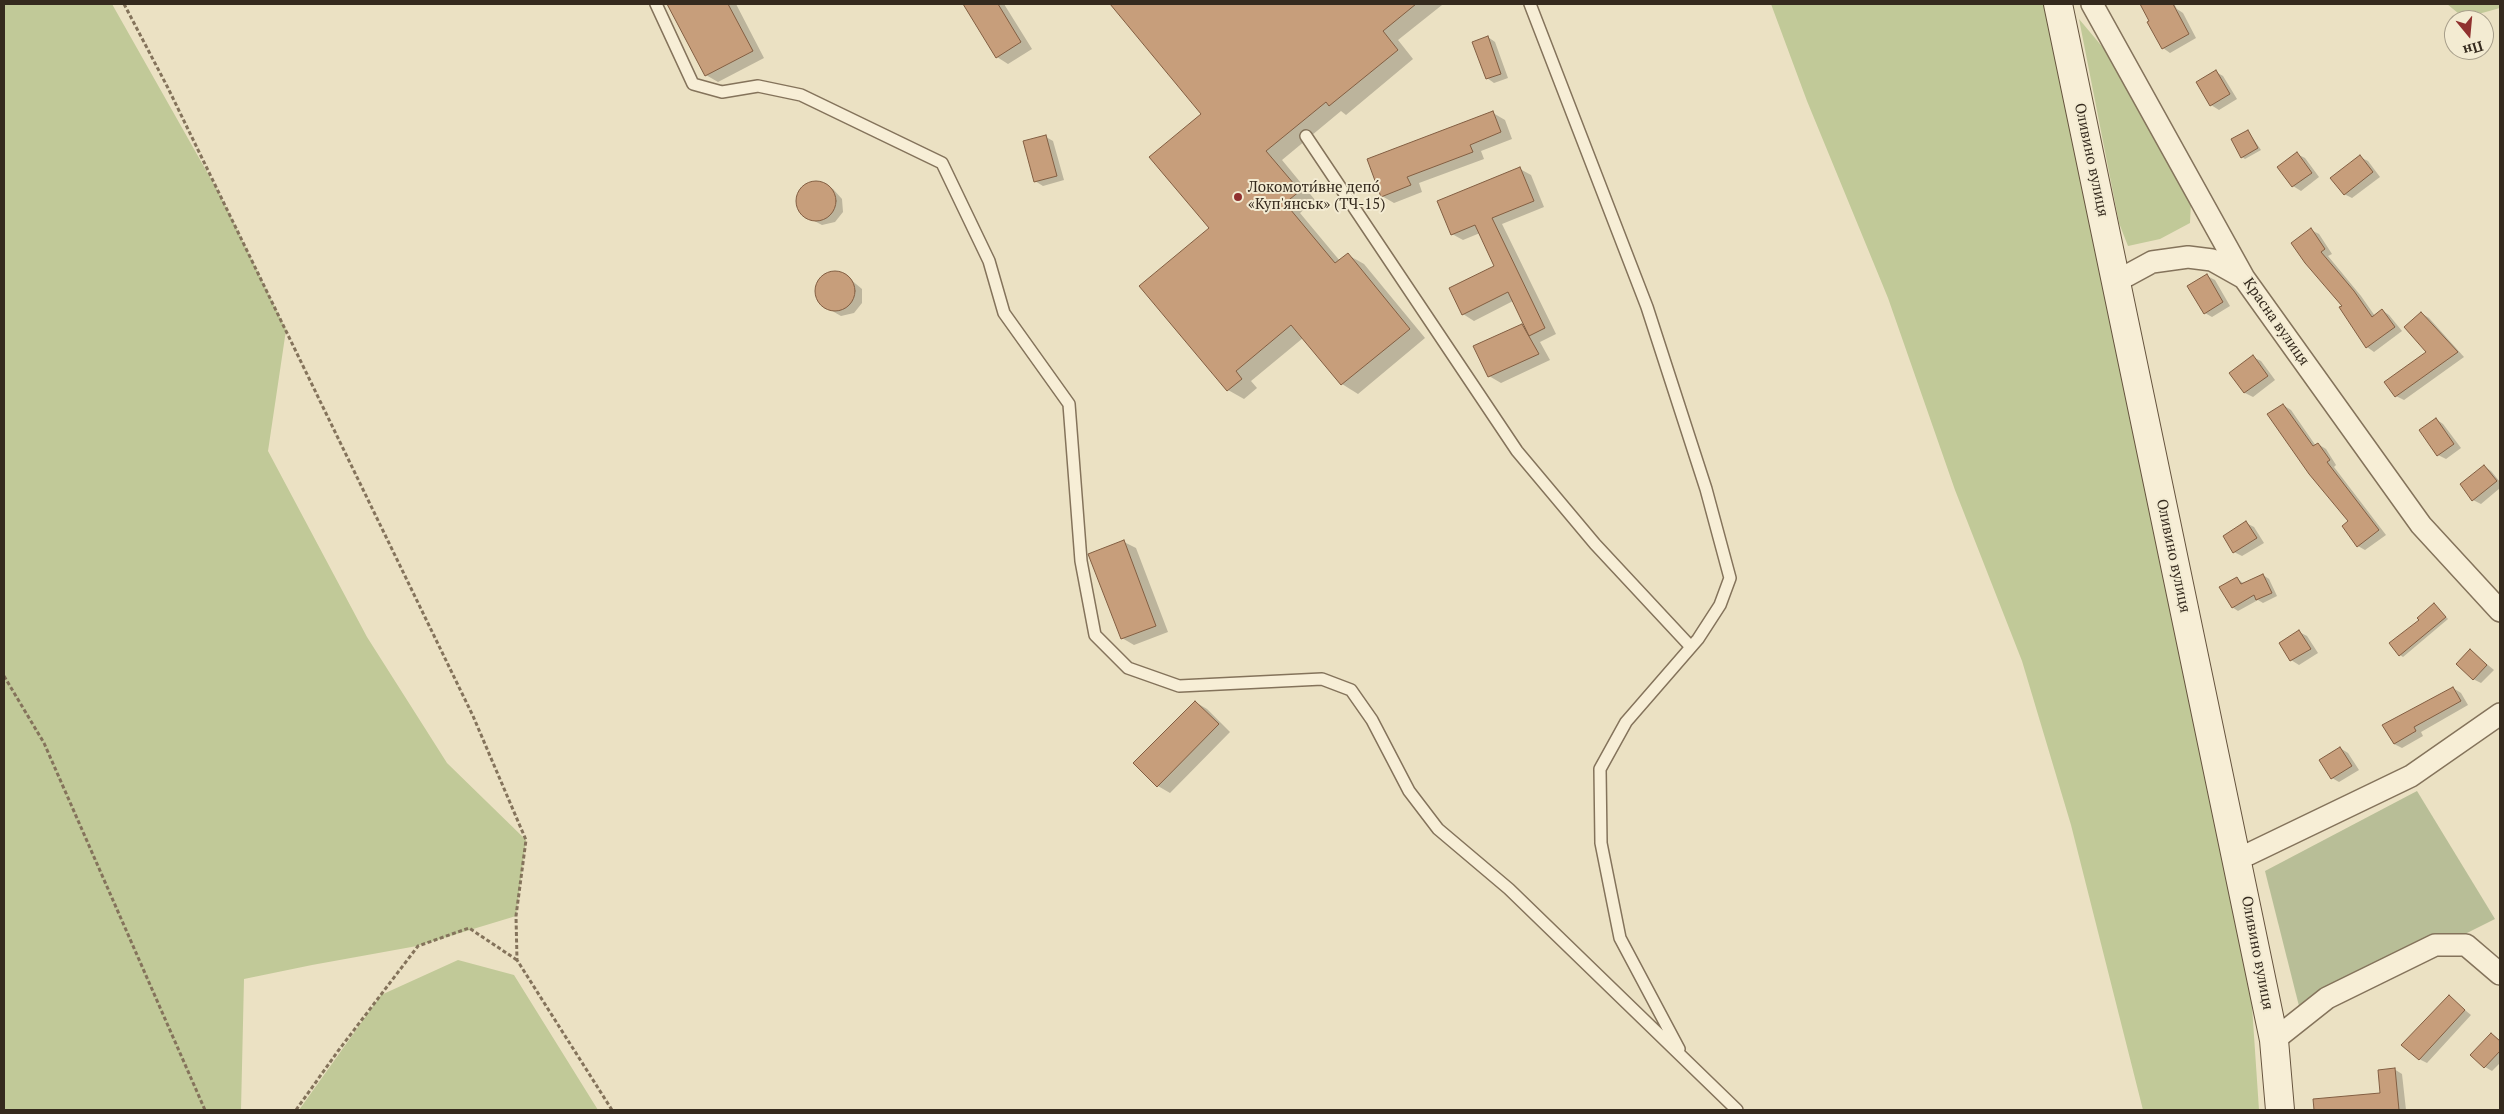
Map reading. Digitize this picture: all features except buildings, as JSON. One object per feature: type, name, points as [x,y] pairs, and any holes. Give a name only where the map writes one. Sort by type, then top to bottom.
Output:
[{"type":"street","name":"Оливино вулиця","points":[[2058,4],[2274,1040],[2280,1110]]},
{"type":"street","name":"Красна вулиця","points":[[2092,4],[2244,278],[2421,525],[2500,611]]},
{"type":"street","points":[[2117,281],[2152,262],[2188,257],[2212,260],[2244,278]]},
{"type":"street","points":[[2237,857],[2249,854],[2411,776],[2500,714]]},
{"type":"street","points":[[2274,1040],[2327,998],[2436,945],[2466,945],[2500,974]]},
{"type":"lane","points":[[656,4],[693,84],[722,92],[758,86],[801,95],[942,163],[989,261],[1004,313],[1068,404],[1080,561],[1095,635],[1128,668],[1179,686],[1322,679],[1351,690],[1372,720],[1409,791],[1438,828],[1509,889],[1737,1110]]},
{"type":"lane","points":[[1530,4],[1647,306],[1706,489],[1730,578],[1720,605],[1691,647],[1626,722],[1600,769],[1601,844],[1620,938],[1685,1061]]},
{"type":"lane","points":[[1306,136],[1517,452],[1595,544],[1691,647]]},
{"type":"path","points":[[124,4],[168,88],[469,707],[526,840],[516,916],[517,960]]},
{"type":"path","points":[[4,676],[44,743],[205,1110]]},
{"type":"path","points":[[296,1110],[338,1050],[418,946],[469,928],[517,960],[612,1110]]},
{"type":"green space","points":[[4,4],[112,4],[220,195],[286,330],[268,451],[367,637],[447,763],[526,840],[516,916],[417,946],[244,979],[241,1110],[4,1110]]},
{"type":"green space","points":[[1771,4],[2046,4],[2242,930],[2252,1006],[2259,1110],[2143,1110],[2071,825],[2022,661],[1955,490],[1888,298],[1807,101]]},
{"type":"green space","points":[[2447,4],[2500,4],[2500,8],[2493,10],[2454,10]]},
{"type":"green space","points":[[2079,19],[2126,75],[2191,202],[2190,223],[2160,239],[2128,246],[2119,223]]},
{"type":"green space","points":[[2417,791],[2495,919],[2385,974],[2300,1010],[2265,871]]},
{"type":"green space","points":[[458,960],[514,975],[598,1110],[299,1110],[381,995]]},
{"type":"place","name":"Локомоти́вне депо́ «Куп'янськ» (ТЧ-15)","points":[[1238,197]]}]
